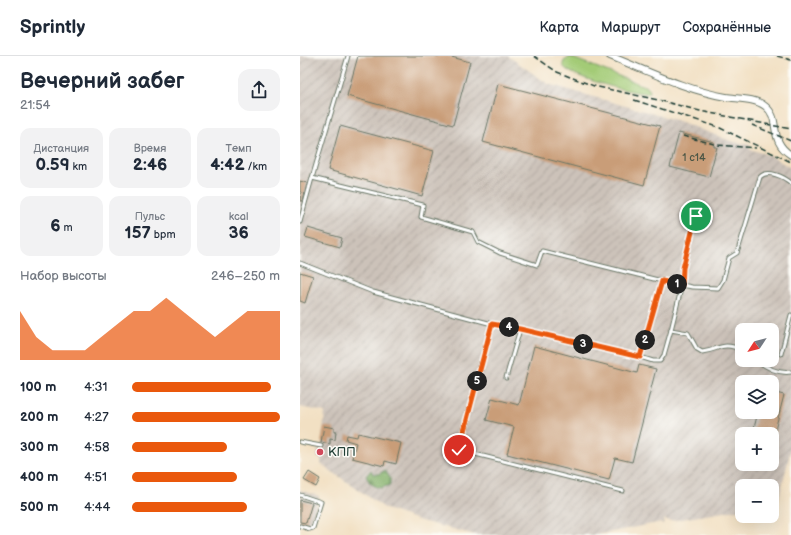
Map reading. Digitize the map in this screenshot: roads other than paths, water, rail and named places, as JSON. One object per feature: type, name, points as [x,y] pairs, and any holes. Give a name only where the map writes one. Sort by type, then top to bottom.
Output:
[{"type":"street","points":[[610,56],[697,90],[717,96],[761,104],[772,114],[779,144],[791,155]]},
{"type":"lane","points":[[300,222],[348,56]]},
{"type":"lane","points":[[312,178],[424,204],[421,217],[473,232],[478,242],[500,253],[537,265],[542,251],[662,281],[682,285],[718,288],[723,280],[729,258],[737,253],[760,177],[770,174],[786,179],[791,183]]},
{"type":"lane","points":[[300,263],[373,292],[492,324],[520,329],[653,361],[660,360],[664,355],[682,285],[683,268],[696,216]]},
{"type":"lane","points":[[640,357],[662,281]]},
{"type":"lane","points":[[781,354],[791,315]]},
{"type":"lane","points":[[492,324],[459,450],[623,491]]},
{"type":"lane","points":[[506,378],[520,329]]},
{"type":"lane","points":[[671,330],[688,333],[697,349],[702,352],[725,345],[735,347]]},
{"type":"lane","points":[[768,367],[782,372],[791,372]]},
{"type":"lane","points":[[300,442],[321,446]]},
{"type":"lane","points":[[300,495],[321,502],[313,528],[310,529],[300,526]]},
{"type":"railway","points":[[534,56],[557,72],[594,86],[700,111],[791,129]]},
{"type":"railway","points":[[777,56],[791,60]]},
{"type":"railway","points":[[634,100],[718,127],[791,162]]},
{"type":"railway","points":[[752,125],[791,141]]},
{"type":"railway","points":[[683,136],[718,145],[756,148]]},
{"type":"place","name":"КПП","points":[[320,452]]}]
